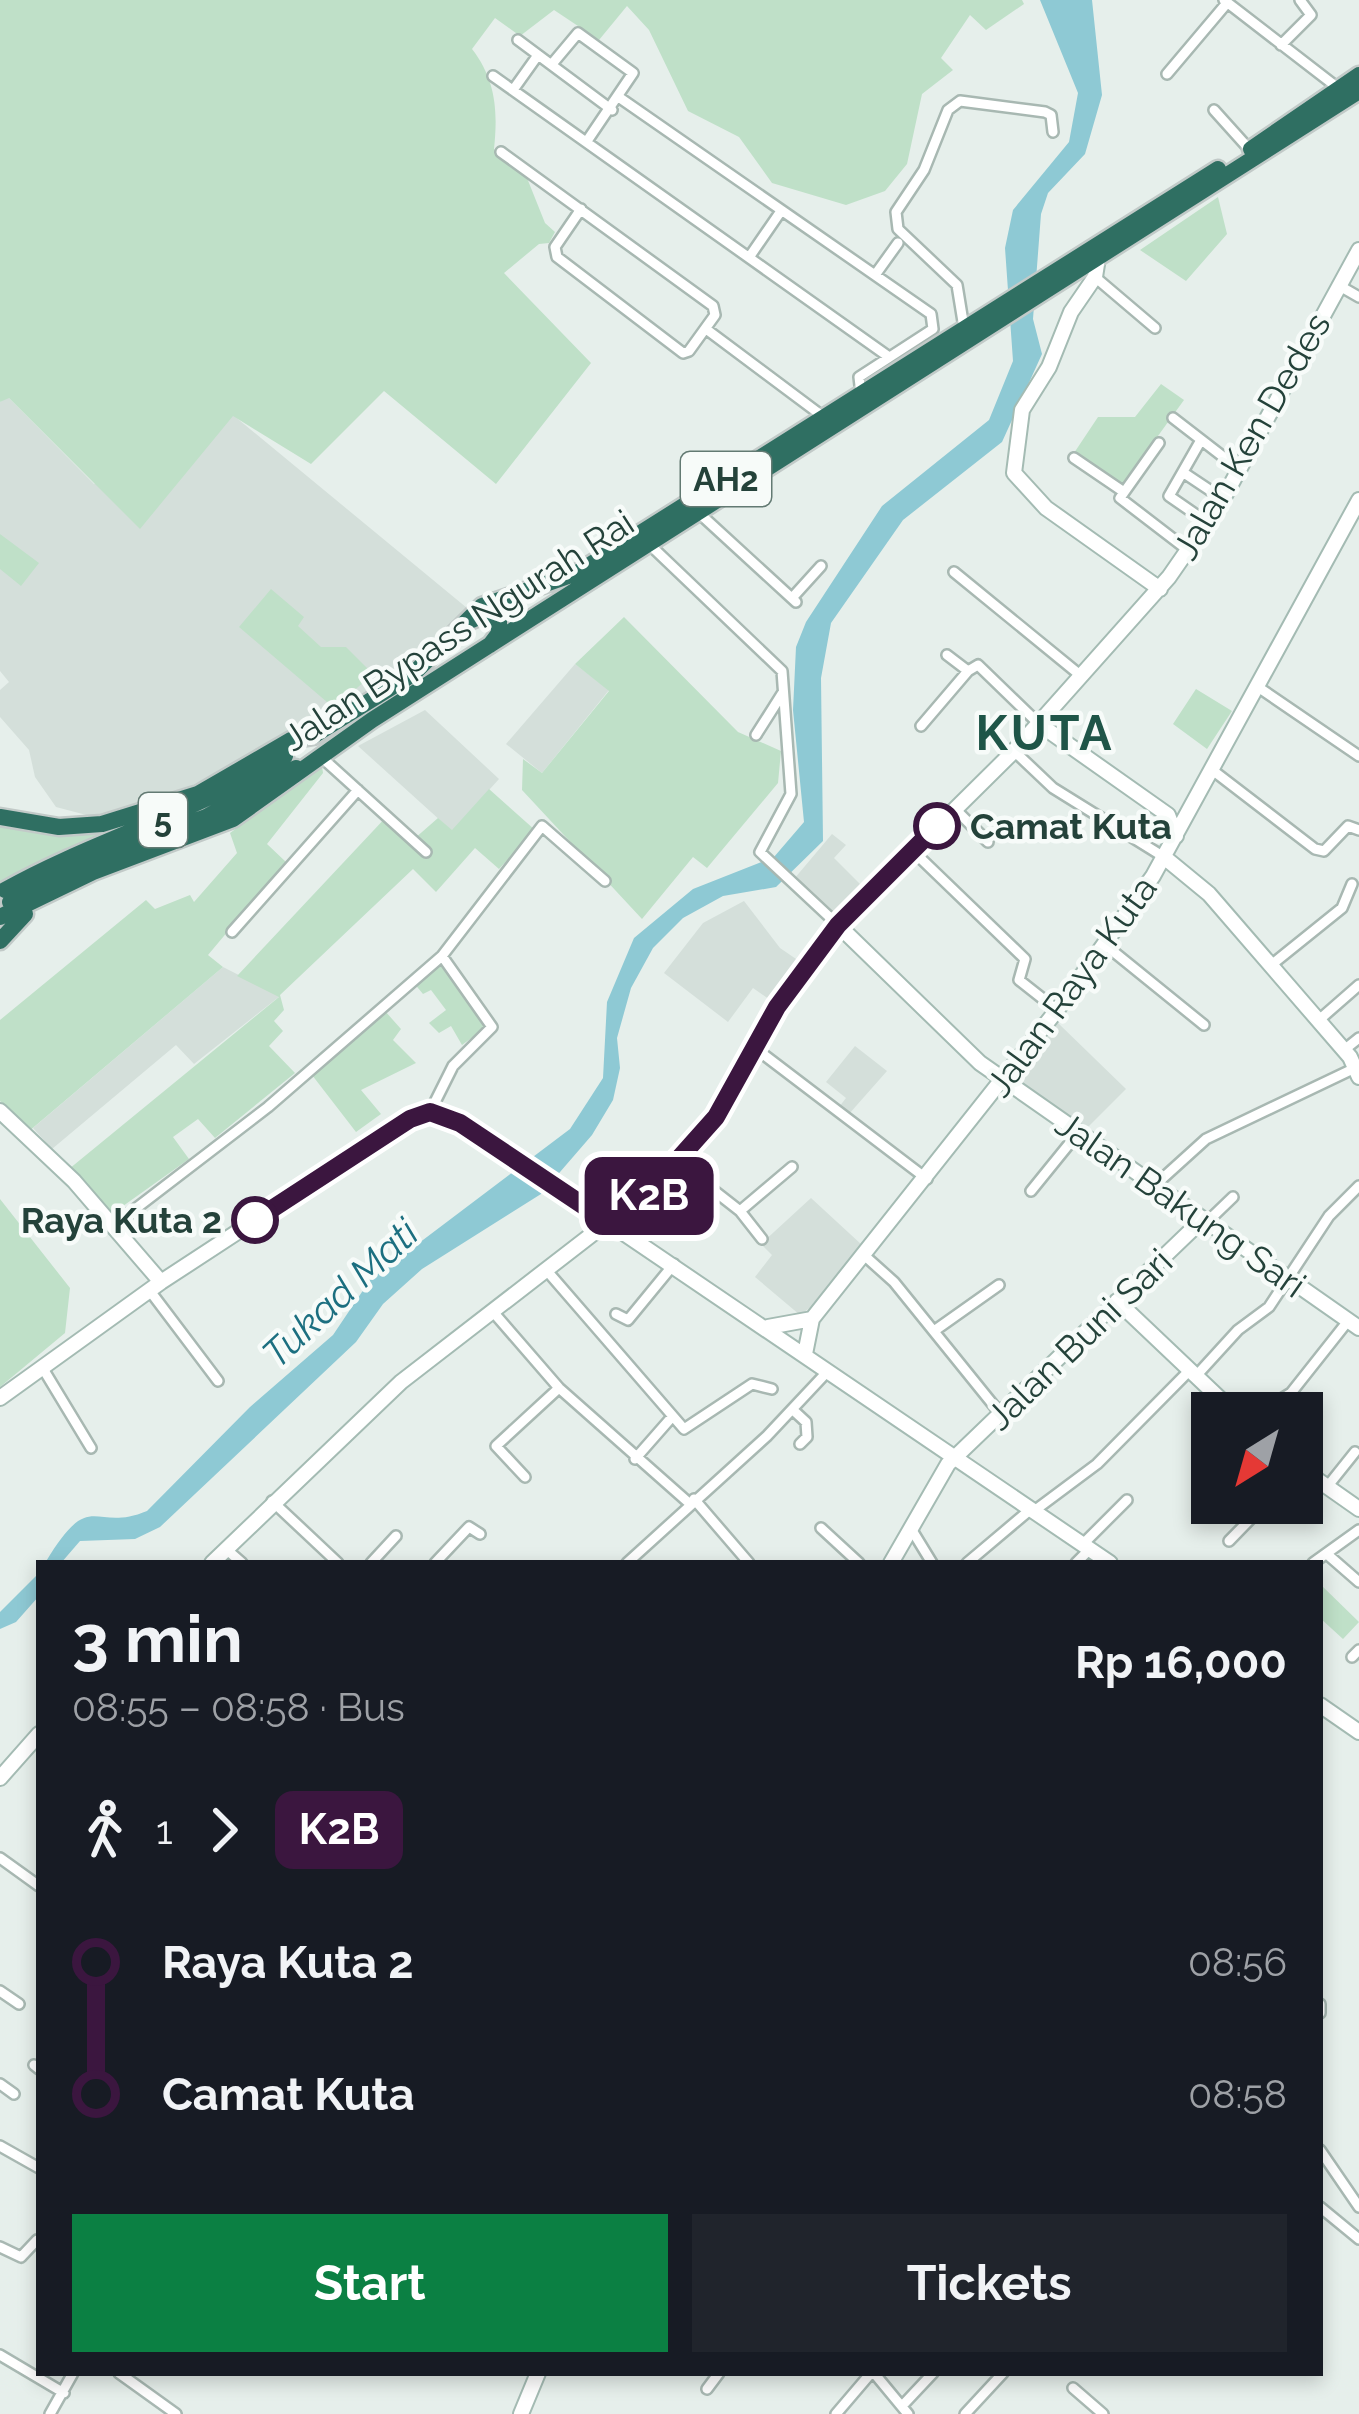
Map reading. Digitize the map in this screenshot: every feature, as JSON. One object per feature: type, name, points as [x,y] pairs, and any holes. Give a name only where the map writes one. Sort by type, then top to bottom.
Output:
[{"type":"highway","name":"Jalan Bypass Ngurah Rai","points":[[5,903],[40,902],[92,872],[233,819],[302,766],[480,656],[1359,75]]},
{"type":"highway","name":"Jalan Bypass Ngurah Rai","points":[[1041,288],[1097,267],[1134,228],[1359,91]]},
{"type":"highway","name":"Jalan Bypass Ngurah Rai","points":[[0,817],[59,826],[122,820],[198,794],[291,740],[313,736],[413,674],[494,599],[577,573],[964,328],[994,318]]},
{"type":"highway","points":[[456,630],[482,615],[496,618],[500,633],[480,656]]},
{"type":"highway","name":"5","points":[[5,903],[91,845],[222,794],[313,736]]},
{"type":"highway","name":"5","points":[[5,903],[95,857],[206,817],[302,766]]},
{"type":"highway","points":[[0,941],[40,902]]},
{"type":"main road","name":"Jalan Ken Dedes","points":[[215,1560],[389,1392],[612,1225],[680,1163],[716,1117],[786,992],[838,925],[1040,724],[1189,551],[1223,499],[1359,250]]},
{"type":"main road","points":[[1097,267],[1071,312],[1049,368],[1022,410],[1014,473],[1046,508],[1160,589]]},
{"type":"main road","name":"Jalan Raya Kuta","points":[[805,1354],[812,1319],[1057,1010],[1164,857],[1359,500]]},
{"type":"main road","points":[[1040,724],[1168,815],[1176,836]]},
{"type":"main road","points":[[1168,815],[1188,814]]},
{"type":"main road","points":[[1164,857],[1201,886],[1319,1020],[1357,1072]]},
{"type":"main road","name":"Jalan Bakung Sari","points":[[838,925],[964,1049],[1354,1325]]},
{"type":"main road","points":[[0,1111],[113,1226],[156,1286]]},
{"type":"main road","points":[[0,1398],[156,1286],[410,1119],[430,1112],[460,1123],[674,1264],[1106,1560]]},
{"type":"main road","name":"Jalan Buni Sari","points":[[893,1560],[938,1477],[999,1412],[1204,1222]]},
{"type":"main road","points":[[1117,1301],[1212,1392]]},
{"type":"main road","points":[[768,1328],[812,1319]]},
{"type":"main road","points":[[929,1442],[938,1477]]},
{"type":"main road","points":[[1323,1484],[1359,1509]]},
{"type":"main road","points":[[1323,1707],[1359,1732]]},
{"type":"main road","points":[[2,1770],[36,1737]]},
{"type":"main road","points":[[521,2414],[537,2376]]},
{"type":"street","points":[[1281,45],[1309,19],[1313,5],[1300,0]]},
{"type":"street","points":[[1167,74],[1225,2],[1339,89]]},
{"type":"street","points":[[552,64],[573,34],[582,34],[633,73],[587,141]]},
{"type":"street","points":[[518,40],[612,110]]},
{"type":"street","points":[[513,90],[538,55]]},
{"type":"street","points":[[493,76],[890,357]]},
{"type":"street","points":[[620,98],[931,314],[933,329],[859,377],[861,394]]},
{"type":"street","points":[[964,328],[957,307],[958,285],[898,230],[896,212],[923,170],[954,105],[967,100],[1045,112],[1051,115],[1053,132]]},
{"type":"street","points":[[1214,110],[1250,150]]},
{"type":"street","points":[[501,152],[581,208],[712,306],[715,315],[682,353],[557,257],[555,247],[581,208]]},
{"type":"street","points":[[750,256],[781,211]]},
{"type":"street","points":[[875,275],[898,243]]},
{"type":"street","points":[[1097,267],[1155,328]]},
{"type":"street","points":[[1338,285],[1359,297]]},
{"type":"street","points":[[706,329],[825,418]]},
{"type":"street","points":[[1173,418],[1239,469]]},
{"type":"street","points":[[1202,440],[1169,496],[1208,523]]},
{"type":"street","points":[[1159,443],[1124,491],[1124,504],[1189,551]]},
{"type":"street","points":[[1074,458],[1124,491]]},
{"type":"street","points":[[1184,472],[1223,499]]},
{"type":"street","points":[[698,513],[794,600],[821,566]]},
{"type":"street","points":[[650,544],[782,671],[791,758],[789,800],[761,842],[762,856],[838,925]]},
{"type":"street","points":[[954,572],[1080,675]]},
{"type":"street","points":[[947,655],[968,671]]},
{"type":"street","points":[[921,725],[978,664],[1040,724]]},
{"type":"street","points":[[1258,687],[1359,754]]},
{"type":"street","points":[[756,735],[782,692]]},
{"type":"street","points":[[1013,751],[1052,788],[1164,857]]},
{"type":"street","points":[[319,755],[426,852]]},
{"type":"street","points":[[1211,769],[1315,849],[1327,848],[1348,826],[1359,830]]},
{"type":"street","points":[[232,932],[358,790]]},
{"type":"street","points":[[955,809],[988,842]]},
{"type":"street","points":[[113,1226],[268,1107],[442,956],[538,830],[545,826],[605,881]]},
{"type":"street","points":[[910,849],[1025,959],[1019,980],[1057,1010]]},
{"type":"street","points":[[1270,966],[1342,908],[1352,884]]},
{"type":"street","points":[[1104,944],[1204,1025]]},
{"type":"street","points":[[430,1112],[449,1072],[493,1023],[442,956]]},
{"type":"street","points":[[1319,1020],[1359,986]]},
{"type":"street","points":[[1344,1050],[1359,1038]]},
{"type":"street","points":[[755,1048],[927,1179]]},
{"type":"street","points":[[1153,1187],[1206,1139],[1357,1072]]},
{"type":"street","points":[[1031,1191],[1078,1133]]},
{"type":"street","points":[[680,1163],[740,1211],[761,1239]]},
{"type":"street","points":[[740,1211],[792,1167]]},
{"type":"street","points":[[971,1560],[1097,1464],[1234,1334],[1262,1314],[1329,1216],[1359,1186]]},
{"type":"street","points":[[1204,1222],[1233,1197]]},
{"type":"street","points":[[865,1256],[999,1412]]},
{"type":"street","points":[[616,1314],[628,1320],[674,1264]]},
{"type":"street","points":[[548,1273],[671,1418],[688,1429],[752,1384],[772,1389]]},
{"type":"street","points":[[934,1331],[999,1285]]},
{"type":"street","points":[[156,1286],[218,1381]]},
{"type":"street","points":[[494,1313],[559,1388],[635,1459],[692,1501],[746,1560]]},
{"type":"street","points":[[1292,1392],[1354,1325]]},
{"type":"street","points":[[43,1367],[91,1448]]},
{"type":"street","points":[[631,1560],[793,1410],[828,1371]]},
{"type":"street","points":[[525,1477],[496,1446],[559,1388]]},
{"type":"street","points":[[793,1410],[806,1422],[807,1437],[800,1444]]},
{"type":"street","points":[[635,1459],[671,1418]]},
{"type":"street","points":[[1327,1487],[1355,1452]]},
{"type":"street","points":[[1078,1560],[1127,1500]]},
{"type":"street","points":[[272,1501],[335,1560]]},
{"type":"street","points":[[1228,1540],[1245,1524]]},
{"type":"street","points":[[438,1560],[469,1527],[480,1534]]},
{"type":"street","points":[[910,1527],[930,1560]]},
{"type":"street","points":[[821,1528],[856,1560]]},
{"type":"street","points":[[1319,1560],[1359,1531]]},
{"type":"street","points":[[374,1560],[396,1536]]},
{"type":"street","points":[[226,1549],[239,1560]]},
{"type":"street","points":[[640,1552],[647,1560]]},
{"type":"street","points":[[1328,1555],[1359,1582]]},
{"type":"street","points":[[0,1858],[36,1884]]},
{"type":"street","points":[[0,1991],[19,2004]]},
{"type":"street","points":[[0,2084],[14,2094]]},
{"type":"street","points":[[0,2146],[36,2166]]},
{"type":"street","points":[[1323,2154],[1359,2206]]},
{"type":"street","points":[[1323,2209],[1359,2239]]},
{"type":"street","points":[[0,2247],[21,2258],[36,2241]]},
{"type":"street","points":[[0,2355],[64,2393]]},
{"type":"street","points":[[50,2414],[72,2376]]},
{"type":"street","points":[[123,2376],[176,2414]]},
{"type":"street","points":[[707,2389],[717,2376]]},
{"type":"street","points":[[836,2414],[869,2376]]},
{"type":"street","points":[[875,2376],[905,2410],[931,2376]]},
{"type":"street","points":[[965,2414],[1000,2376]]},
{"type":"street","points":[[1073,2388],[1103,2414]]},
{"type":"shaded area","points":[[8,397],[94,484],[233,415],[467,608],[423,655],[303,730],[144,809],[94,817],[56,807],[35,777],[29,750],[0,717],[0,690],[9,682],[0,671],[0,402]]},
{"type":"shaded area","points":[[575,664],[609,690],[542,773],[506,744]]},
{"type":"shaded area","points":[[425,710],[499,779],[452,831],[358,746]]},
{"type":"shaded area","points":[[832,834],[846,845],[834,858],[864,888],[836,918],[794,879]]},
{"type":"shaded area","points":[[744,901],[780,948],[799,961],[773,1002],[753,988],[728,1022],[664,973],[703,923]]},
{"type":"shaded area","points":[[223,967],[280,996],[194,1064],[176,1045],[52,1149],[33,1128]]},
{"type":"shaded area","points":[[1058,1023],[1126,1089],[1085,1130],[1024,1084],[1021,1074]]},
{"type":"shaded area","points":[[855,1046],[887,1071],[849,1114],[836,1111],[846,1098],[826,1082]]},
{"type":"shaded area","points":[[811,1198],[862,1245],[819,1301],[800,1315],[755,1277],[772,1255],[761,1244]]},
{"type":"green space","points":[[0,0],[1022,0],[1024,4],[986,30],[970,15],[941,58],[953,70],[922,94],[907,164],[885,191],[846,205],[772,183],[739,137],[688,111],[649,30],[627,6],[599,40],[554,10],[520,36],[495,18],[472,49],[494,96],[494,149],[527,178],[545,223],[555,232],[549,243],[539,244],[504,273],[591,363],[496,484],[384,391],[311,464],[233,416],[140,529],[9,398],[0,402]]},
{"type":"green space","points":[[1218,197],[1227,234],[1186,281],[1140,250]]},
{"type":"green space","points":[[1161,384],[1184,400],[1121,487],[1074,453],[1098,417],[1135,417]]},
{"type":"green space","points":[[0,534],[39,563],[21,586],[0,569]]},
{"type":"green space","points":[[271,589],[304,617],[298,626],[321,647],[346,647],[373,674],[334,708],[239,627]]},
{"type":"green space","points":[[624,617],[738,732],[781,751],[778,783],[707,868],[693,857],[642,919],[522,790],[523,759],[542,773],[609,691],[575,664]]},
{"type":"green space","points":[[1196,689],[1232,711],[1207,749],[1173,724]]},
{"type":"green space","points":[[322,766],[323,773],[267,844],[286,862],[208,955],[223,967],[28,1132],[0,1101],[0,1020],[146,900],[155,909],[190,895],[194,902],[237,853],[230,833]]},
{"type":"green space","points":[[489,789],[535,830],[499,869],[475,848],[436,892],[413,869],[280,995],[284,1010],[274,1021],[283,1031],[269,1046],[295,1073],[215,1138],[198,1119],[173,1137],[189,1159],[109,1216],[69,1169],[279,997],[237,976],[388,815],[414,839],[438,818],[452,830]]},
{"type":"green space","points":[[0,825],[52,834],[114,830],[2,885],[11,910],[0,912]]},
{"type":"green space","points":[[441,960],[489,1025],[462,1045],[451,1026],[439,1033],[429,1023],[446,1010],[431,990],[423,994],[413,982]]},
{"type":"green space","points":[[385,1011],[401,1029],[393,1040],[416,1063],[361,1090],[381,1114],[356,1132],[312,1075]]},
{"type":"green space","points":[[0,1199],[70,1288],[65,1333],[0,1387]]},
{"type":"green space","points":[[1323,1587],[1359,1622],[1343,1639],[1323,1621]]},
{"type":"water","name":"Tukad Mati","points":[[1040,0],[1092,0],[1102,95],[1085,154],[1048,193],[1041,214],[1033,319],[1042,354],[1002,442],[903,520],[831,623],[821,678],[823,841],[776,887],[723,896],[683,918],[653,948],[631,988],[617,1038],[620,1068],[613,1100],[592,1135],[541,1194],[422,1269],[383,1304],[356,1342],[160,1527],[135,1539],[80,1541],[64,1560],[47,1560],[83,1518],[129,1517],[147,1511],[250,1407],[333,1335],[370,1280],[570,1129],[603,1078],[607,1002],[634,938],[693,889],[774,857],[804,822],[793,710],[796,647],[806,622],[882,506],[989,420],[1013,361],[1005,248],[1013,210],[1069,142],[1078,93]]},
{"type":"water","points":[[36,1576],[36,1599],[16,1622],[0,1629],[0,1612]]},
{"type":"bus line","name":"K2B","points":[[255,1220],[418,1114],[430,1112],[460,1123],[617,1228],[680,1163],[716,1117],[786,992],[838,925],[937,826]]},
{"type":"place","name":"Camat Kuta","points":[[937,826]]},
{"type":"place","name":"Raya Kuta 2","points":[[255,1220]]},
{"type":"district","name":"KUTA","points":[[1045,733]]}]
